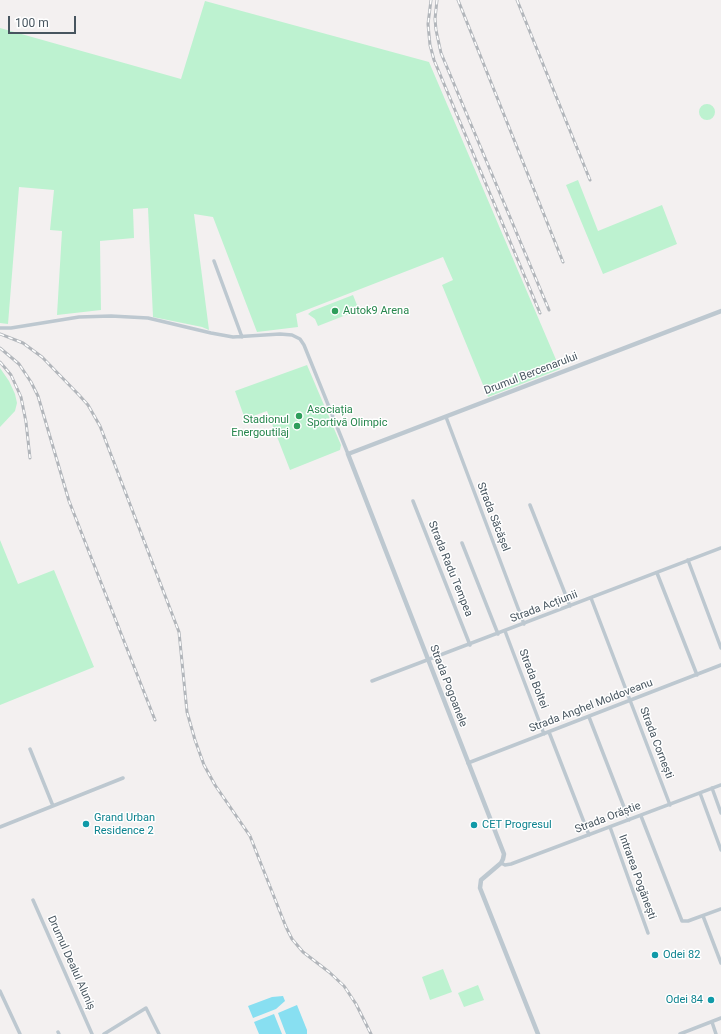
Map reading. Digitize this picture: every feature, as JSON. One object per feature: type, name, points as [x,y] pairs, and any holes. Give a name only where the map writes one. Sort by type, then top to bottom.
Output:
[{"type":"street","points":[[0,328],[11,328],[79,317],[118,316],[148,318],[216,334],[242,337],[214,261]]},
{"type":"street","name":"Drumul Bercenarului","points":[[348,454],[721,311]]},
{"type":"street","name":"Strada Pogoanele","points":[[242,337],[288,334],[300,338],[304,345],[504,854],[501,863]]},
{"type":"street","name":"Strada Săcășel","points":[[446,417],[524,624]]},
{"type":"street","name":"Strada Radu Tempea","points":[[413,501],[470,644]]},
{"type":"street","points":[[530,505],[570,606]]},
{"type":"street","points":[[462,543],[498,634]]},
{"type":"street","name":"Strada Acțiunii","points":[[372,681],[721,548]]},
{"type":"street","points":[[688,560],[721,648]]},
{"type":"street","points":[[657,573],[697,675]]},
{"type":"street","name":"Strada Cornești","points":[[591,598],[670,805]]},
{"type":"street","name":"Strada Boltei","points":[[505,631],[544,734]]},
{"type":"street","name":"Strada Anghel Moldoveanu","points":[[468,763],[721,665]]},
{"type":"street","points":[[589,717],[629,820]]},
{"type":"street","points":[[549,732],[589,835]]},
{"type":"street","points":[[30,749],[53,806]]},
{"type":"street","points":[[0,827],[123,778]]},
{"type":"street","name":"Strada Orăștie","points":[[501,863],[511,864],[721,785]]},
{"type":"street","points":[[712,788],[721,812]]},
{"type":"street","points":[[700,793],[721,850]]},
{"type":"street","points":[[641,816],[681,919],[684,922],[688,922],[721,909]]},
{"type":"street","name":"Intrarea Pogănești","points":[[610,827],[648,933]]},
{"type":"street","points":[[501,863],[481,880],[480,888],[538,1034]]},
{"type":"street","name":"Drumul Dealul Aluniș","points":[[33,900],[92,1034]]},
{"type":"street","points":[[703,916],[721,963]]},
{"type":"street","points":[[0,992],[20,1034]]},
{"type":"street","points":[[104,1034],[146,1008],[159,1034]]},
{"type":"street","points":[[680,1034],[721,1018]]},
{"type":"street","points":[[712,1022],[716,1034]]},
{"type":"green space","points":[[205,1],[429,62],[560,369],[488,397],[442,285],[453,280],[443,257],[296,314],[298,327],[257,332],[213,217],[194,214],[209,330],[202,327],[153,317],[148,208],[133,209],[134,238],[100,241],[101,310],[57,315],[62,231],[50,230],[54,190],[19,187],[8,324],[0,323],[0,28],[181,79]]},
{"type":"green space","points":[[707,104],[713,106],[715,112],[713,118],[707,120],[701,118],[699,112],[701,106]]},
{"type":"green space","points":[[578,180],[598,231],[662,205],[677,244],[603,274],[566,185]]},
{"type":"green space","name":"Autok9 Arena","points":[[353,295],[359,310],[318,326],[315,319],[308,314],[312,311]]},
{"type":"green space","name":"Asociația Sportivă Olimpic","points":[[307,365],[341,445],[340,450],[290,470],[267,411],[245,419],[235,391]]},
{"type":"green space","points":[[0,368],[9,381],[17,403],[15,411],[0,427]]},
{"type":"green space","points":[[0,540],[18,584],[54,570],[94,667],[0,705]]},
{"type":"green space","points":[[443,969],[452,992],[430,1000],[422,977]]},
{"type":"green space","points":[[478,985],[484,1000],[464,1007],[458,993]]},
{"type":"water","points":[[283,996],[285,1001],[276,1009],[253,1018],[248,1006],[272,997]]},
{"type":"water","points":[[297,1005],[307,1030],[307,1034],[286,1034],[278,1013]]},
{"type":"water","points":[[274,1014],[282,1034],[259,1034],[254,1022]]},
{"type":"railway","points":[[431,0],[428,24],[430,45],[434,60],[540,313]]},
{"type":"railway","points":[[437,0],[435,19],[441,53],[549,310]]},
{"type":"railway","points":[[458,0],[563,262]]},
{"type":"railway","points":[[517,0],[590,180]]},
{"type":"railway","points":[[0,334],[23,343],[42,357],[88,405],[100,426],[179,632],[187,712],[204,765],[215,785],[250,836],[292,939],[303,952],[329,972],[344,986],[356,1004],[371,1034]]},
{"type":"railway","points":[[0,348],[19,364],[38,396],[69,501],[155,720]]},
{"type":"railway","points":[[0,362],[11,375],[21,397],[26,422],[30,458]]},
{"type":"place","name":"Autok9 Arena","points":[[335,311]]},
{"type":"place","name":"Asociația Sportivă Olimpic","points":[[299,416]]},
{"type":"place","name":"Stadionul Energoutilaj","points":[[297,426]]},
{"type":"place","name":"Grand Urban Residence 2","points":[[86,824]]},
{"type":"place","name":"CET Progresul","points":[[474,825]]},
{"type":"place","name":"Odei 82","points":[[655,955]]},
{"type":"place","name":"Odei 84","points":[[711,1000]]}]
